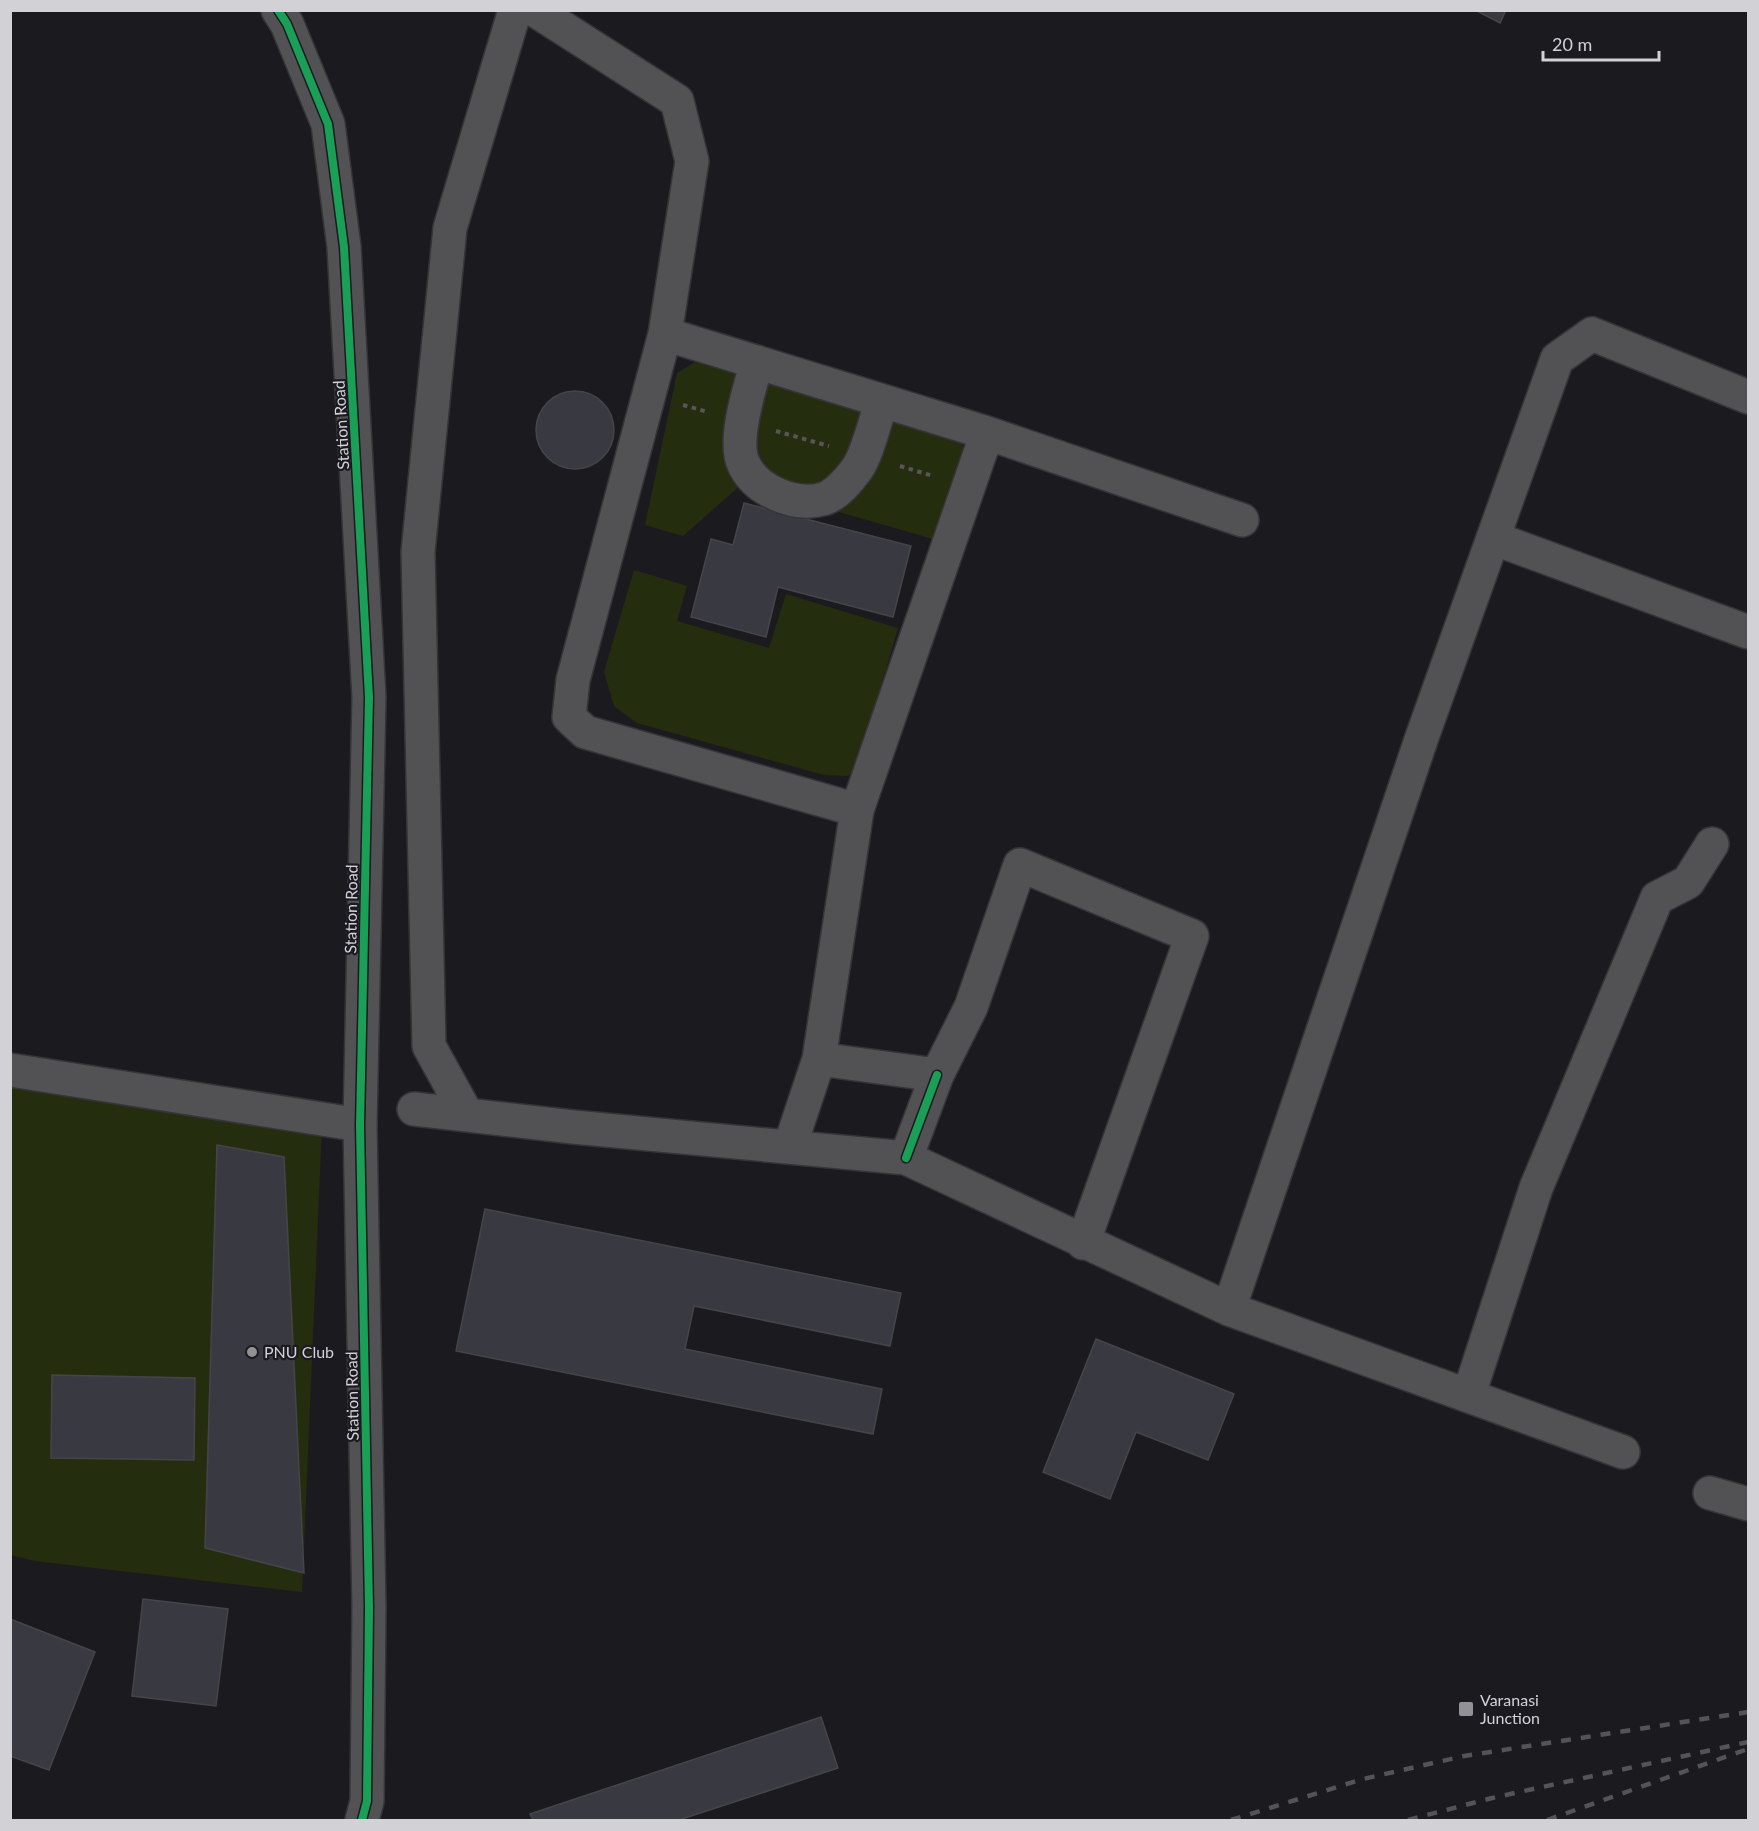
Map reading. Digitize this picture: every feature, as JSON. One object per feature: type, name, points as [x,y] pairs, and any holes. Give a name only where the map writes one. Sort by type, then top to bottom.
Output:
[{"type":"street","name":"Station Road","points":[[278,10],[287,24],[328,124],[344,247],[369,697],[360,1125],[369,1608],[367,1801],[362,1821]]},
{"type":"street","points":[[467,1115],[429,1046],[418,552],[450,228],[515,10]]},
{"type":"street","points":[[535,10],[677,100],[692,161],[665,334],[573,680],[569,717],[585,732],[857,810]]},
{"type":"street","points":[[665,334],[987,433],[1242,520]]},
{"type":"street","points":[[1228,1309],[1418,748],[1557,359],[1592,334],[1749,397]]},
{"type":"street","points":[[757,362],[741,421],[743,464],[762,488],[802,501],[824,499],[842,486],[858,468],[882,401]]},
{"type":"street","points":[[790,1146],[819,1059],[857,810],[987,433]]},
{"type":"street","points":[[1493,538],[1749,632]]},
{"type":"street","points":[[1469,1394],[1536,1188],[1657,898],[1688,882],[1712,844]]},
{"type":"street","points":[[906,1158],[937,1075],[971,1007],[1020,866],[1192,936],[1083,1243]]},
{"type":"street","points":[[819,1059],[937,1075]]},
{"type":"street","points":[[10,1070],[360,1125]]},
{"type":"street","points":[[414,1109],[906,1158],[1083,1243],[1228,1309],[1469,1394],[1623,1452]]},
{"type":"street","points":[[1710,1493],[1749,1504]]},
{"type":"path","points":[[648,395],[968,486]]},
{"type":"green space","points":[[695,362],[960,441],[969,457],[940,541],[742,484],[683,536],[645,525],[677,373]]},
{"type":"green space","points":[[634,570],[687,586],[677,621],[769,648],[786,594],[898,628],[857,768],[848,776],[824,775],[637,723],[614,706],[604,672]]},
{"type":"green space","points":[[10,1083],[322,1125],[302,1592],[35,1561],[11,1555]]},
{"type":"building","points":[[1475,10],[1506,10],[1500,23]]},
{"type":"building","points":[[575,391],[590,394],[607,408],[614,430],[611,445],[597,462],[575,469],[560,466],[543,452],[536,430],[539,415],[553,398]]},
{"type":"building","points":[[744,503],[911,546],[893,617],[778,587],[766,637],[691,617],[711,539],[733,545]]},
{"type":"building","name":"PNU Club","points":[[217,1145],[284,1157],[304,1573],[205,1548]]},
{"type":"building","points":[[485,1209],[901,1293],[890,1346],[694,1306],[685,1349],[882,1389],[873,1434],[456,1351]]},
{"type":"building","points":[[1096,1339],[1234,1394],[1208,1460],[1136,1432],[1110,1499],[1043,1472]]},
{"type":"building","points":[[52,1375],[195,1378],[194,1460],[51,1458]]},
{"type":"building","points":[[143,1599],[228,1609],[216,1706],[132,1696]]},
{"type":"building","points":[[10,1619],[95,1652],[49,1770],[10,1756]]},
{"type":"building","points":[[821,1717],[838,1768],[679,1820],[533,1820],[530,1814]]},
{"type":"railway","points":[[1231,1820],[1363,1779],[1464,1756],[1748,1712]]},
{"type":"railway","points":[[1408,1820],[1492,1798],[1748,1742]]},
{"type":"railway","points":[[1547,1820],[1745,1750]]},
{"type":"cycle path","points":[[278,10],[287,24],[328,124],[344,247],[369,697],[360,1125],[369,1608],[367,1801],[362,1820]]},
{"type":"cycle path","points":[[906,1158],[937,1075]]},
{"type":"place","name":"PNU Club","points":[[252,1352]]},
{"type":"place","name":"Varanasi Junction","points":[[1466,1709]]}]
